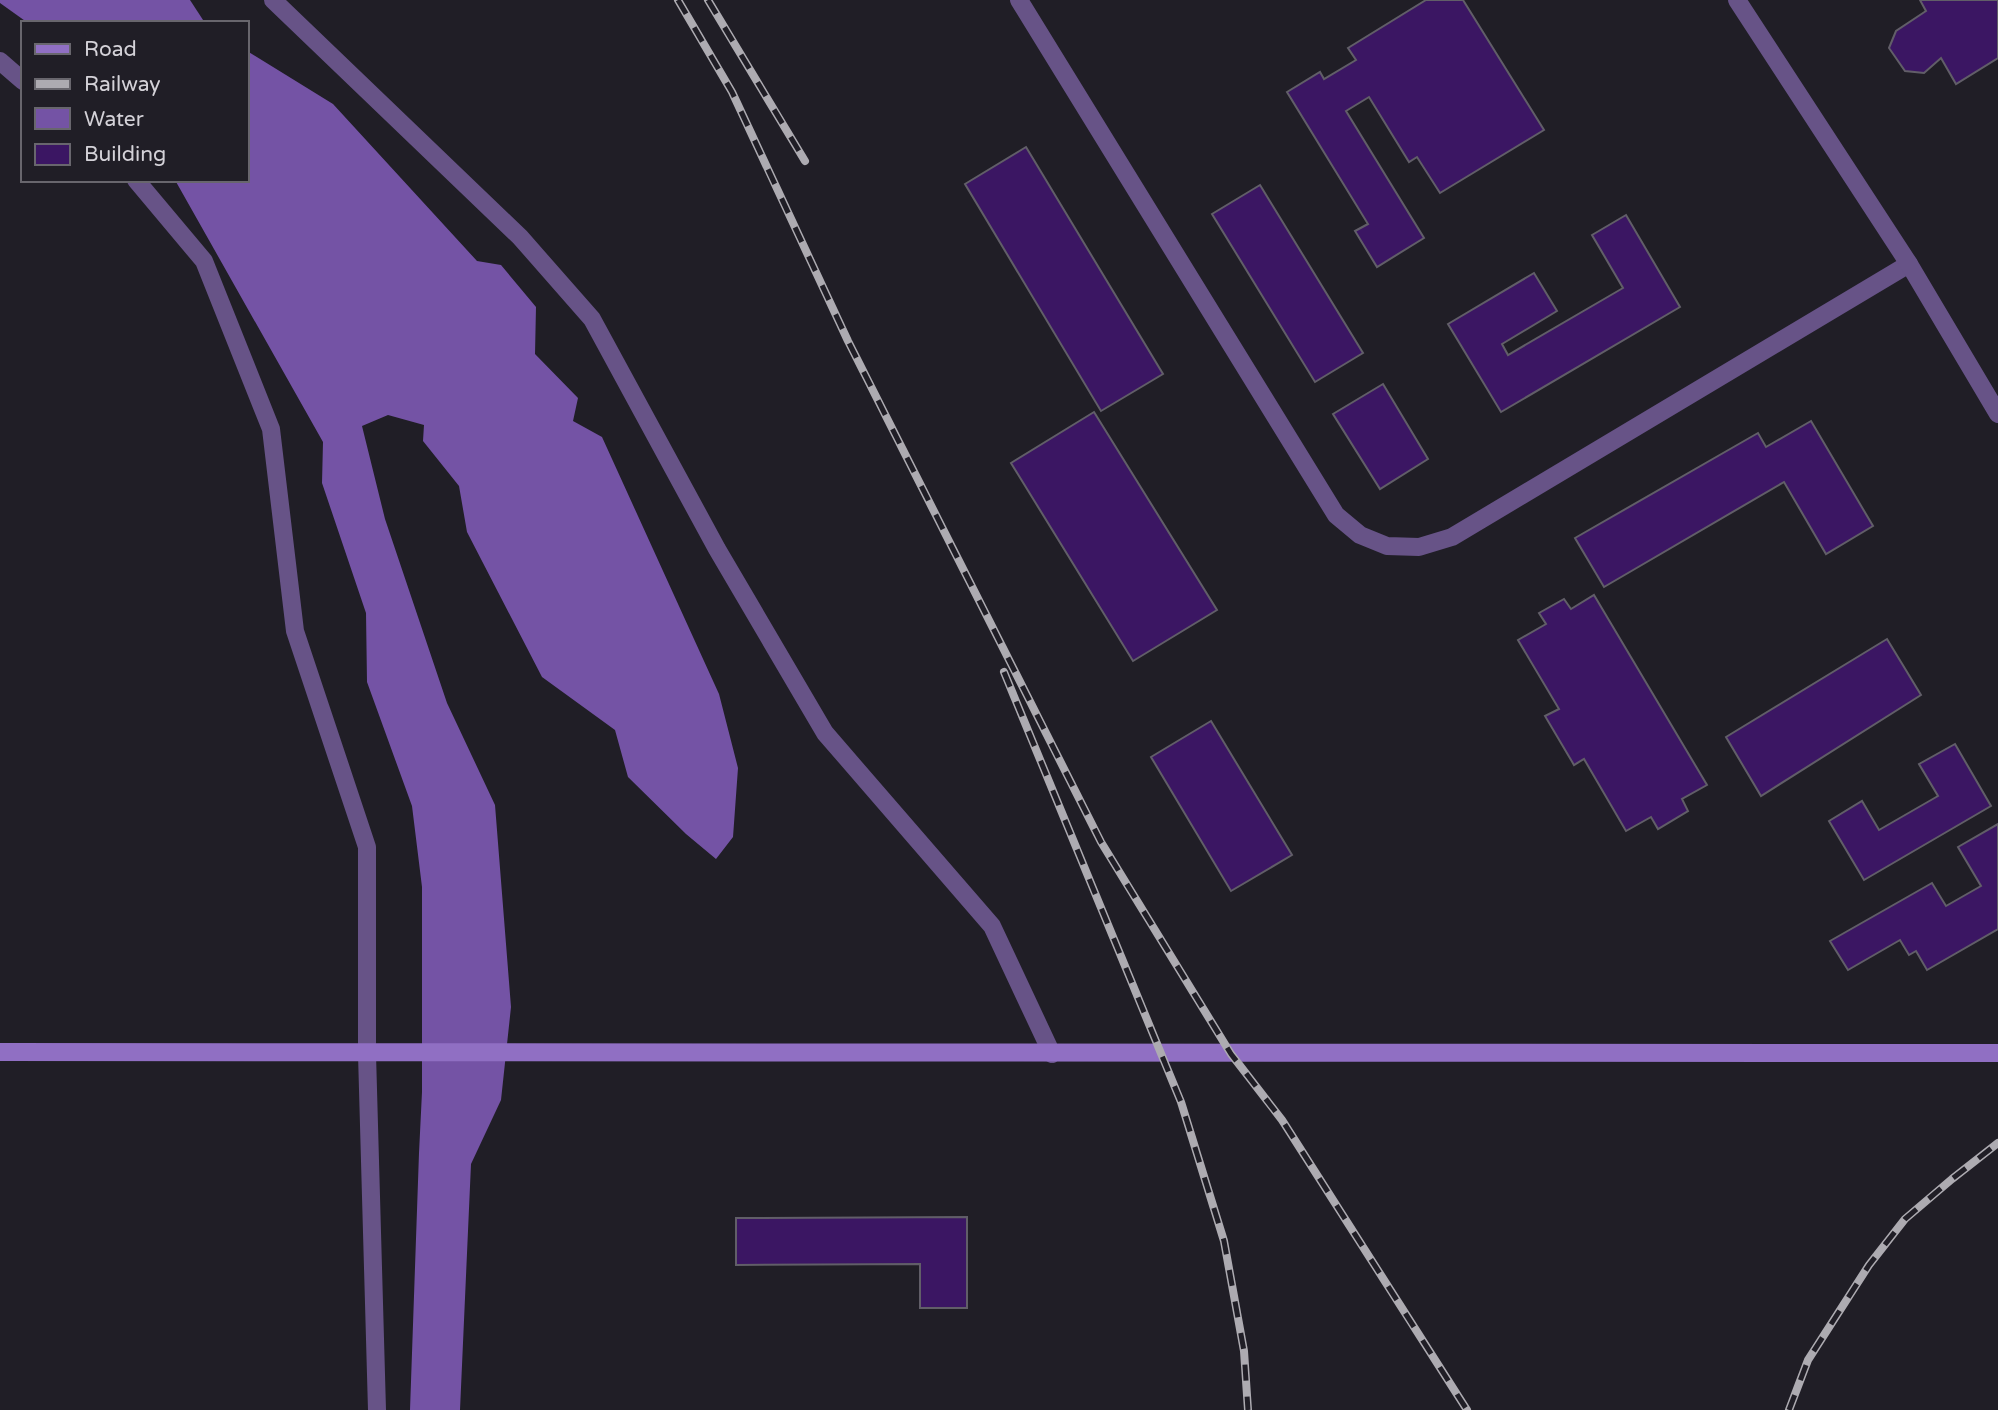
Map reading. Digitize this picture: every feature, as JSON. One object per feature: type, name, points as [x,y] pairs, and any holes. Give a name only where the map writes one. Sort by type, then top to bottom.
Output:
[{"type":"main road","points":[[0,1052],[1998,1053]]},
{"type":"street","points":[[274,0],[520,237],[592,319],[717,549],[825,733],[992,926],[1052,1054]]},
{"type":"street","points":[[1019,0],[1336,515],[1360,535],[1387,546],[1419,547],[1452,537],[1909,264]]},
{"type":"street","points":[[1737,0],[1909,264],[1998,414]]},
{"type":"street","points":[[0,61],[21,79]]},
{"type":"street","points":[[138,182],[204,261],[271,429],[295,631],[367,847],[367,1054],[377,1410]]},
{"type":"water","points":[[0,0],[190,0],[204,21],[25,21],[0,3]]},
{"type":"water","points":[[248,52],[333,104],[477,261],[501,265],[536,307],[535,354],[578,398],[573,421],[602,437],[719,694],[738,768],[733,837],[716,859],[686,834],[628,777],[615,730],[542,677],[467,532],[459,486],[423,441],[424,425],[388,415],[362,426],[385,519],[447,703],[495,805],[511,1007],[501,1100],[471,1164],[460,1410],[410,1410],[422,1092],[422,887],[412,806],[367,682],[366,613],[322,483],[323,442],[176,182],[248,182]]},
{"type":"building","points":[[1426,0],[1463,0],[1544,130],[1440,193],[1417,157],[1409,162],[1369,97],[1346,111],[1424,238],[1377,267],[1355,231],[1368,224],[1287,92],[1320,72],[1324,79],[1356,60],[1348,48]]},
{"type":"building","points":[[1920,0],[1998,0],[1998,58],[1956,84],[1941,58],[1924,73],[1905,71],[1889,48],[1896,31],[1926,11]]},
{"type":"building","points":[[1026,147],[1163,374],[1101,411],[965,184]]},
{"type":"building","points":[[1260,185],[1363,353],[1315,382],[1212,214]]},
{"type":"building","points":[[1626,215],[1680,307],[1501,412],[1448,324],[1534,273],[1557,311],[1502,344],[1508,355],[1623,288],[1592,235]]},
{"type":"building","points":[[1383,384],[1428,459],[1380,489],[1333,414]]},
{"type":"building","points":[[1094,412],[1217,610],[1133,661],[1011,463]]},
{"type":"building","points":[[1811,421],[1873,526],[1826,554],[1784,482],[1604,587],[1575,538],[1758,433],[1766,447]]},
{"type":"building","points":[[1594,595],[1707,785],[1682,799],[1688,811],[1658,829],[1651,817],[1626,831],[1584,759],[1574,765],[1545,716],[1559,709],[1518,640],[1546,624],[1539,613],[1564,599],[1571,609]]},
{"type":"building","points":[[1887,639],[1921,695],[1761,796],[1726,737]]},
{"type":"building","points":[[1211,721],[1292,855],[1231,891],[1151,757]]},
{"type":"building","points":[[1955,744],[1991,806],[1864,880],[1829,821],[1862,801],[1879,830],[1938,796],[1919,764]]},
{"type":"building","points":[[1998,824],[1998,929],[1927,970],[1916,951],[1909,955],[1900,940],[1848,970],[1830,941],[1932,883],[1946,906],[1981,886],[1958,847]]},
{"type":"building","points":[[967,1217],[967,1308],[920,1308],[920,1264],[736,1265],[736,1218]]},
{"type":"railway","points":[[678,0],[732,92],[848,341],[1101,842],[1231,1054],[1282,1120],[1467,1410]]},
{"type":"railway","points":[[708,0],[805,161]]},
{"type":"railway","points":[[1004,672],[1181,1102],[1224,1241],[1244,1351],[1248,1410]]},
{"type":"railway","points":[[1789,1410],[1808,1360],[1869,1265],[1905,1219],[1998,1143]]}]
